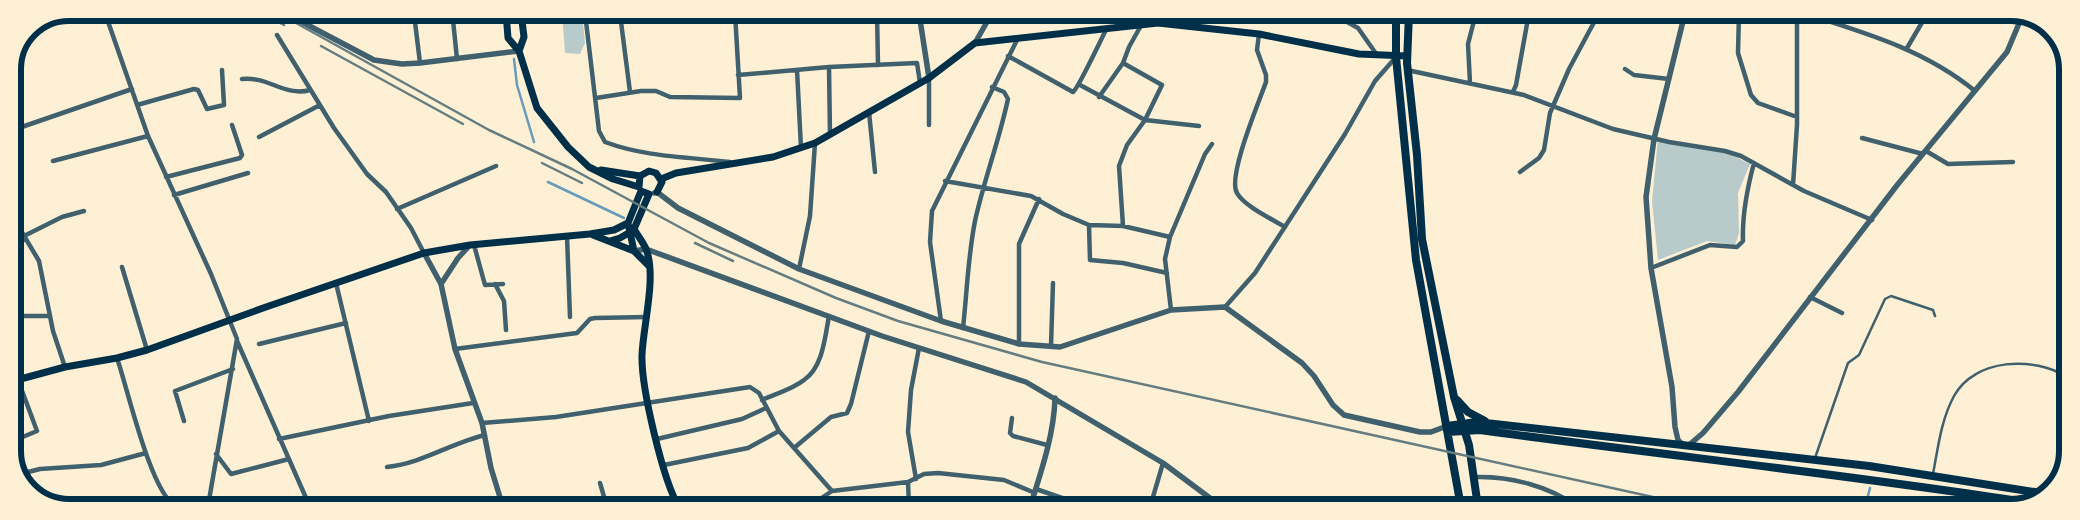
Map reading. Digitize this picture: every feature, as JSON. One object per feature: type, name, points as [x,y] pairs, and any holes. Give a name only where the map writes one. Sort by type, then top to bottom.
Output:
[{"type":"main road","points":[[507,21],[508,38],[516,52],[537,108],[568,147],[589,167],[613,179],[653,193]]},
{"type":"main road","points":[[516,52],[524,37],[522,21]]},
{"type":"main road","points":[[1396,21],[1396,57],[1420,290],[1459,499]]},
{"type":"main road","points":[[1409,21],[1407,70],[1417,155],[1422,239],[1430,288],[1454,397],[1469,446],[1477,499]]},
{"type":"main road","points":[[589,167],[640,176],[646,172],[658,176],[773,157],[815,143],[830,135],[929,78],[975,43],[1143,24],[1173,24],[1259,34],[1359,54],[1407,56]]},
{"type":"main road","points":[[21,378],[147,350],[424,253],[472,245],[614,230],[628,221],[640,189],[640,176]]},
{"type":"main road","points":[[610,241],[633,228],[653,193],[661,186],[658,176]]},
{"type":"main road","points":[[628,221],[646,249],[650,266],[647,317],[642,355],[647,403],[664,465],[676,499]]},
{"type":"main road","points":[[633,228],[634,250]]},
{"type":"main road","points":[[590,234],[634,250],[650,266]]},
{"type":"main road","points":[[1420,290],[1430,288]]},
{"type":"main road","points":[[1454,397],[1468,412],[1492,424]]},
{"type":"main road","points":[[1447,429],[1492,424],[1685,447],[1815,459],[1933,475],[2036,492]]},
{"type":"main road","points":[[1462,427],[1683,458],[1870,479],[2005,499]]},
{"type":"main road","points":[[1930,488],[1933,475]]},
{"type":"street","points":[[108,21],[148,136],[231,319],[237,339],[279,439],[307,499]]},
{"type":"street","points":[[300,21],[374,60],[402,64],[420,64],[516,52]]},
{"type":"street","points":[[454,21],[457,59]]},
{"type":"street","points":[[586,21],[600,131],[605,142],[630,150],[656,155],[741,163]]},
{"type":"street","points":[[621,21],[630,92]]},
{"type":"street","points":[[596,98],[630,92],[651,91],[670,97],[740,98],[735,21]]},
{"type":"street","points":[[877,21],[878,65]]},
{"type":"street","points":[[920,21],[929,78],[929,125]]},
{"type":"street","points":[[975,43],[987,21]]},
{"type":"street","points":[[1099,96],[1123,63],[1129,47],[1144,21]]},
{"type":"street","points":[[1170,21],[1173,24]]},
{"type":"street","points":[[1345,21],[1358,28],[1377,55]]},
{"type":"street","points":[[1470,83],[1468,44],[1474,21]]},
{"type":"street","points":[[1513,92],[1516,85],[1528,21]]},
{"type":"street","points":[[1520,172],[1539,158],[1544,150],[1545,133],[1552,107],[1568,69],[1595,21]]},
{"type":"street","points":[[1683,21],[1654,139],[1646,197],[1651,268],[1672,387],[1676,434],[1678,440],[1685,447]]},
{"type":"street","points":[[1739,21],[1738,52],[1751,95],[1758,103],[1797,118]]},
{"type":"street","points":[[1793,185],[1797,118],[1797,21]]},
{"type":"street","points":[[1827,21],[1907,48],[1945,68],[1975,91]]},
{"type":"street","points":[[1907,48],[1923,21]]},
{"type":"street","points":[[416,22],[420,64]]},
{"type":"street","points":[[1685,447],[1694,443],[1720,413],[1924,152],[2007,52],[2020,22]]},
{"type":"street","points":[[1008,56],[1071,91],[1076,91],[1091,57],[1107,28]]},
{"type":"street","points":[[1259,34],[1257,50],[1266,75],[1266,82],[1237,164],[1236,193],[1244,201],[1285,227]]},
{"type":"street","points":[[277,35],[310,90],[367,174],[386,192],[411,228],[441,284],[455,349],[473,403],[482,423],[501,499]]},
{"type":"street","points":[[941,321],[930,226],[934,203],[1018,38]]},
{"type":"street","points":[[1224,307],[1255,273],[1345,134],[1375,81],[1396,57]]},
{"type":"street","points":[[738,75],[829,67],[917,63],[920,83]]},
{"type":"street","points":[[1123,63],[1162,85],[1145,120],[1127,145],[1119,166],[1123,226]]},
{"type":"street","points":[[829,67],[830,135]]},
{"type":"street","points":[[1625,69],[1634,76],[1669,79]]},
{"type":"street","points":[[137,105],[194,89],[198,90],[207,108],[220,107],[224,105],[222,70]]},
{"type":"street","points":[[798,70],[801,148]]},
{"type":"street","points":[[1407,70],[1513,92],[1613,129],[1654,139],[1725,151],[1754,163],[1793,185],[1872,220]]},
{"type":"street","points":[[242,80],[261,79],[297,92],[310,90]]},
{"type":"street","points":[[1080,85],[1145,120],[1199,126]]},
{"type":"street","points":[[963,328],[974,223],[996,150],[1008,99],[1004,92],[992,87]]},
{"type":"street","points":[[21,127],[132,89]]},
{"type":"street","points":[[259,137],[320,105]]},
{"type":"street","points":[[869,112],[875,172]]},
{"type":"street","points":[[166,177],[240,158],[242,155],[241,150],[232,125]]},
{"type":"street","points":[[53,161],[148,136]]},
{"type":"street","points":[[1862,138],[1924,152],[1948,164],[2013,162]]},
{"type":"street","points":[[799,269],[810,216],[815,143]]},
{"type":"street","points":[[1171,310],[1165,259],[1170,238],[1205,154],[1212,144]]},
{"type":"street","points":[[1651,268],[1710,245],[1737,247],[1744,241],[1742,222],[1754,163]]},
{"type":"street","points":[[398,209],[496,166]]},
{"type":"street","points":[[174,195],[248,172]]},
{"type":"street","points":[[945,181],[1017,192],[1039,200],[1063,214],[1089,225],[1123,226],[1170,238]]},
{"type":"street","points":[[653,193],[678,208],[799,269],[941,321],[1019,344],[1060,347],[1171,310],[1224,307],[1302,363],[1314,376],[1333,405],[1344,415],[1420,432],[1447,429]]},
{"type":"street","points":[[1019,344],[1019,244],[1039,200]]},
{"type":"street","points":[[21,240],[62,217],[84,211]]},
{"type":"street","points":[[1089,225],[1090,260],[1123,263],[1167,273]]},
{"type":"street","points":[[21,230],[39,261],[50,316],[65,367]]},
{"type":"street","points":[[567,236],[570,317]]},
{"type":"street","points":[[441,284],[458,258],[472,245],[485,285],[503,284]]},
{"type":"street","points":[[634,250],[646,249],[869,331],[1026,382],[1163,464],[1211,499]]},
{"type":"street","points":[[122,267],[147,350]]},
{"type":"street","points":[[336,283],[369,421]]},
{"type":"street","points":[[1051,346],[1053,283]]},
{"type":"street","points":[[495,284],[504,301],[506,330]]},
{"type":"street","points":[[1810,297],[1842,313]]},
{"type":"street","points":[[21,316],[50,316]]},
{"type":"street","points":[[762,400],[804,381],[810,374],[820,355],[829,316]]},
{"type":"street","points":[[455,349],[577,333],[590,319],[595,318],[647,317]]},
{"type":"street","points":[[259,344],[346,323]]},
{"type":"street","points":[[794,448],[831,417],[847,413],[852,404],[869,331]]},
{"type":"street","points":[[209,499],[237,339]]},
{"type":"street","points":[[916,479],[908,432],[911,390],[919,348]]},
{"type":"street","points":[[117,358],[149,466],[166,499]]},
{"type":"street","points":[[184,421],[175,391],[233,369]]},
{"type":"street","points":[[482,423],[556,417],[746,386],[755,389],[779,431],[832,491]]},
{"type":"street","points":[[21,394],[37,430],[21,437]]},
{"type":"street","points":[[1032,499],[1055,415],[1055,398]]},
{"type":"street","points":[[279,439],[473,403]]},
{"type":"street","points":[[657,439],[742,419],[766,408]]},
{"type":"street","points":[[1012,418],[1010,433],[1013,436],[1047,446]]},
{"type":"street","points":[[664,465],[748,448],[779,431]]},
{"type":"street","points":[[388,467],[406,465],[448,449],[460,441],[484,435]]},
{"type":"street","points":[[1683,458],[1685,447]]},
{"type":"street","points":[[27,472],[40,469],[101,465],[146,453]]},
{"type":"street","points":[[216,454],[231,474],[289,459]]},
{"type":"street","points":[[1152,499],[1163,464]]},
{"type":"street","points":[[820,499],[832,491],[908,482],[924,474],[971,475],[1004,480],[1062,499]]},
{"type":"street","points":[[1475,476],[1498,476],[1525,483],[1566,499]]},
{"type":"street","points":[[908,482],[909,499]]},
{"type":"street","points":[[600,483],[605,499]]},
{"type":"lane","points":[[1815,459],[1848,363],[1858,355],[1885,299],[1891,296],[1933,310],[1935,316]]},
{"type":"lane","points":[[1933,475],[1944,418],[1954,395],[1966,382],[1988,369],[2009,364],[2031,364],[2059,373]]},
{"type":"shaded area","points":[[563,21],[583,21],[585,43],[580,54],[565,53]]},
{"type":"shaded area","points":[[1658,138],[1724,151],[1750,164],[1738,193],[1739,233],[1735,245],[1707,241],[1658,260],[1652,202]]},
{"type":"waterway","points":[[514,59],[517,85],[534,142]]},
{"type":"waterway","points":[[548,182],[624,218]]},
{"type":"waterway","points":[[1867,499],[1870,488]]},
{"type":"railway","points":[[277,21],[284,25]]},
{"type":"railway","points":[[292,21],[489,130],[572,169],[709,243],[836,298],[898,321],[1042,362],[1662,499]]},
{"type":"railway","points":[[321,46],[463,124]]},
{"type":"railway","points":[[542,163],[582,183]]},
{"type":"railway","points":[[695,243],[733,261]]}]
